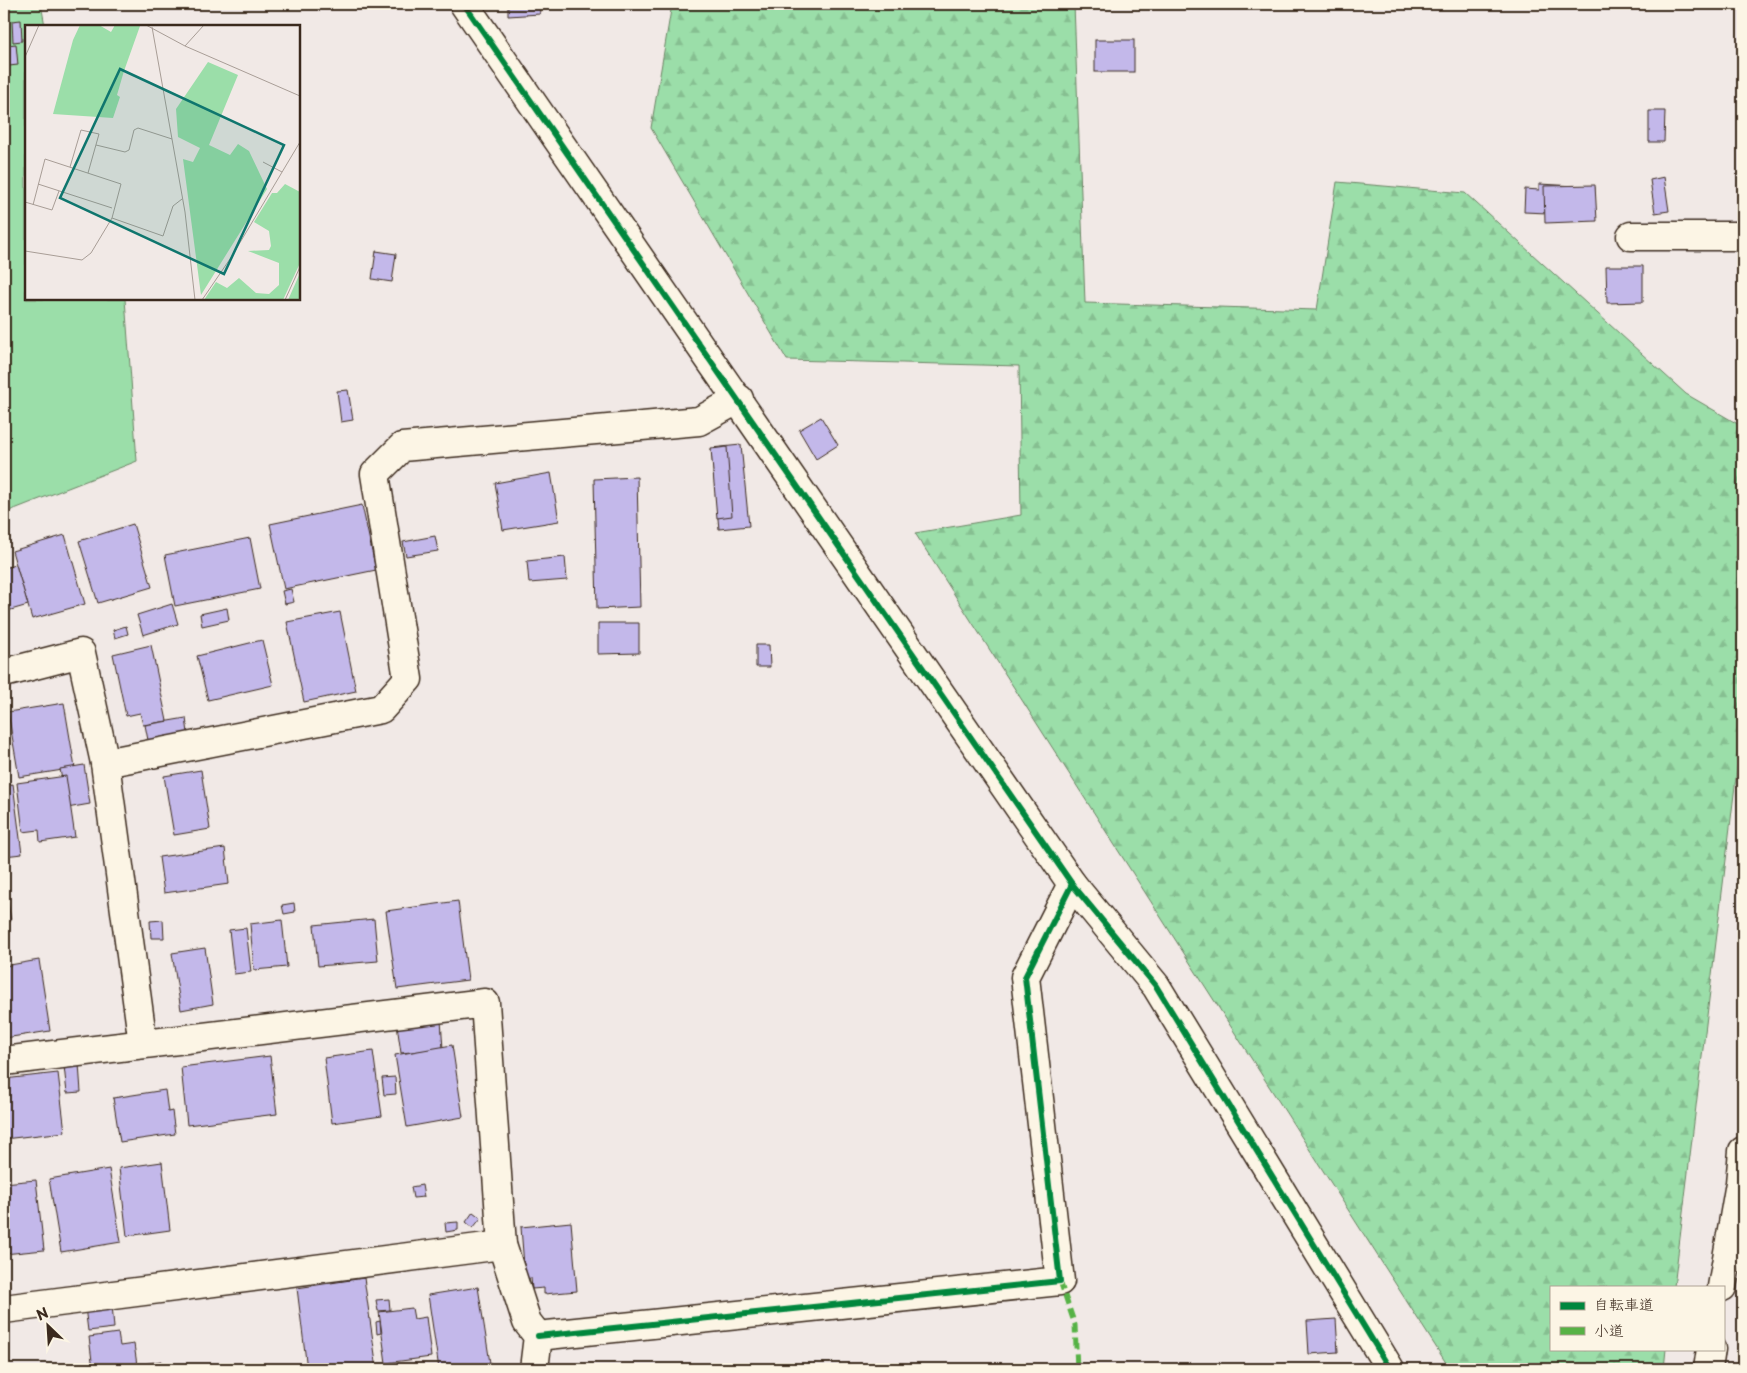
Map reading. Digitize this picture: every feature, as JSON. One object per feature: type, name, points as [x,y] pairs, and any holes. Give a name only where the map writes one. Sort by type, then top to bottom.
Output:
[{"type":"street","points":[[464,4],[739,399],[1072,884],[1156,986],[1390,1369]]},
{"type":"street","points":[[1631,236],[1743,236]]},
{"type":"street","points":[[106,763],[381,709],[408,679],[375,474],[402,447],[699,421],[739,399]]},
{"type":"street","points":[[4,673],[81,653],[106,763],[143,1044]]},
{"type":"street","points":[[538,1336],[1060,1281],[1025,977],[1072,884]]},
{"type":"street","points":[[4,1061],[485,1003],[502,1244],[527,1322],[538,1336],[534,1369]]},
{"type":"street","points":[[1722,1286],[1740,1184],[1743,1151]]},
{"type":"street","points":[[4,1309],[502,1244]]},
{"type":"street","points":[[1708,1369],[1711,1350]]},
{"type":"green space","points":[[4,4],[41,4],[45,25],[25,25],[25,300],[125,300],[137,461],[4,513]]},
{"type":"green space","points":[[672,4],[1074,4],[1085,303],[1317,310],[1337,182],[1465,193],[1686,394],[1743,427],[1743,720],[1674,1286],[1550,1286],[1550,1350],[1666,1350],[1664,1369],[1450,1369],[915,533],[1021,515],[1019,366],[787,360],[651,128]]},
{"type":"building","points":[[508,4],[539,4],[540,14],[508,16]]},
{"type":"building","points":[[21,20],[22,41],[13,42],[12,21]]},
{"type":"building","points":[[1095,40],[1134,40],[1134,72],[1095,72]]},
{"type":"building","points":[[16,44],[18,65],[9,66],[7,45]]},
{"type":"building","points":[[1649,111],[1665,111],[1664,142],[1649,142]]},
{"type":"building","points":[[1664,177],[1669,211],[1655,213],[1650,180]]},
{"type":"building","points":[[1539,184],[1595,187],[1594,215],[1524,212],[1525,189],[1539,190]]},
{"type":"building","points":[[1595,185],[1597,221],[1545,223],[1544,186]]},
{"type":"building","points":[[376,251],[396,254],[392,282],[372,279]]},
{"type":"building","points":[[1606,266],[1643,266],[1643,302],[1607,303]]},
{"type":"building","points":[[348,390],[353,420],[341,422],[337,391]]},
{"type":"building","points":[[821,417],[838,445],[816,459],[799,430]]},
{"type":"building","points":[[741,445],[749,526],[719,529],[711,448]]},
{"type":"building","points":[[727,447],[732,516],[717,518],[711,449]]},
{"type":"building","points":[[551,473],[559,521],[503,530],[495,483]]},
{"type":"building","points":[[637,477],[640,607],[597,609],[594,479]]},
{"type":"building","points":[[362,505],[376,570],[284,589],[270,524]]},
{"type":"building","points":[[133,524],[152,587],[98,603],[79,541]]},
{"type":"building","points":[[65,535],[85,604],[32,619],[12,551]]},
{"type":"building","points":[[435,536],[438,551],[406,556],[403,542]]},
{"type":"building","points":[[250,538],[260,589],[175,606],[165,555]]},
{"type":"building","points":[[565,557],[567,580],[529,583],[527,561]]},
{"type":"building","points":[[16,565],[28,605],[4,612],[4,568]]},
{"type":"building","points":[[291,589],[294,602],[285,604],[282,591]]},
{"type":"building","points":[[172,604],[178,624],[143,635],[137,615]]},
{"type":"building","points":[[227,608],[229,620],[202,626],[200,614]]},
{"type":"building","points":[[340,612],[356,691],[304,702],[287,622]]},
{"type":"building","points":[[598,623],[639,623],[639,653],[598,654]]},
{"type":"building","points":[[126,626],[128,634],[115,638],[113,630]]},
{"type":"building","points":[[262,640],[273,685],[208,700],[197,656]]},
{"type":"building","points":[[151,645],[167,721],[143,725],[140,713],[126,716],[113,654]]},
{"type":"building","points":[[756,645],[769,645],[770,667],[756,667]]},
{"type":"building","points":[[64,703],[75,768],[19,777],[8,712]]},
{"type":"building","points":[[186,718],[188,733],[148,740],[145,725]]},
{"type":"building","points":[[4,755],[7,780],[4,780]]},
{"type":"building","points":[[84,765],[90,804],[67,808],[60,769]]},
{"type":"building","points":[[201,770],[210,829],[174,835],[164,776]]},
{"type":"building","points":[[66,776],[75,837],[40,842],[39,830],[23,832],[17,783]]},
{"type":"building","points":[[13,784],[22,854],[4,856],[4,786]]},
{"type":"building","points":[[225,848],[229,884],[164,893],[159,857]]},
{"type":"building","points":[[4,876],[11,921],[4,922]]},
{"type":"building","points":[[458,901],[468,980],[397,989],[386,911]]},
{"type":"building","points":[[294,903],[295,912],[284,914],[282,905]]},
{"type":"building","points":[[374,919],[378,961],[318,966],[314,925]]},
{"type":"building","points":[[163,920],[164,938],[151,938],[150,921]]},
{"type":"building","points":[[282,920],[287,967],[254,970],[250,924]]},
{"type":"building","points":[[246,928],[251,972],[234,974],[229,930]]},
{"type":"building","points":[[205,948],[213,1004],[181,1010],[172,953]]},
{"type":"building","points":[[39,960],[50,1031],[5,1038],[4,966]]},
{"type":"building","points":[[441,1020],[443,1049],[401,1053],[397,1025]]},
{"type":"building","points":[[452,1045],[463,1117],[407,1127],[395,1055]]},
{"type":"building","points":[[373,1051],[382,1116],[332,1123],[324,1058]]},
{"type":"building","points":[[270,1056],[277,1114],[187,1125],[181,1067]]},
{"type":"building","points":[[79,1064],[81,1092],[67,1093],[64,1066]]},
{"type":"building","points":[[58,1073],[65,1132],[4,1139],[4,1079]]},
{"type":"building","points":[[395,1077],[396,1094],[384,1095],[382,1078]]},
{"type":"building","points":[[165,1090],[168,1112],[172,1111],[175,1134],[120,1142],[113,1098]]},
{"type":"building","points":[[162,1162],[170,1230],[127,1236],[119,1168]]},
{"type":"building","points":[[109,1169],[121,1242],[61,1252],[49,1179]]},
{"type":"building","points":[[36,1180],[44,1250],[4,1254],[4,1183]]},
{"type":"building","points":[[422,1185],[424,1197],[413,1198],[411,1187]]},
{"type":"building","points":[[473,1212],[481,1218],[473,1228],[466,1222]]},
{"type":"building","points":[[458,1222],[458,1230],[446,1232],[445,1223]]},
{"type":"building","points":[[571,1222],[577,1291],[544,1294],[544,1288],[532,1289],[531,1278],[525,1279],[521,1227]]},
{"type":"building","points":[[364,1278],[377,1369],[307,1369],[297,1288]]},
{"type":"building","points":[[478,1287],[490,1363],[439,1369],[428,1295]]},
{"type":"building","points":[[389,1299],[390,1310],[378,1311],[376,1300]]},
{"type":"building","points":[[112,1304],[114,1328],[88,1331],[85,1307]]},
{"type":"building","points":[[412,1308],[414,1319],[426,1317],[431,1357],[386,1363],[379,1312]]},
{"type":"building","points":[[1336,1319],[1338,1352],[1309,1354],[1307,1321]]},
{"type":"building","points":[[380,1321],[381,1333],[377,1334],[376,1322]]},
{"type":"building","points":[[118,1333],[120,1346],[134,1344],[137,1365],[161,1361],[162,1369],[93,1369],[89,1337]]},
{"type":"marked path","points":[[1060,1281],[1075,1325],[1077,1369]]},
{"type":"cycle path","points":[[464,4],[1072,884],[1156,986],[1390,1369]]},
{"type":"cycle path","points":[[538,1336],[1060,1281],[1025,977],[1072,884]]}]
